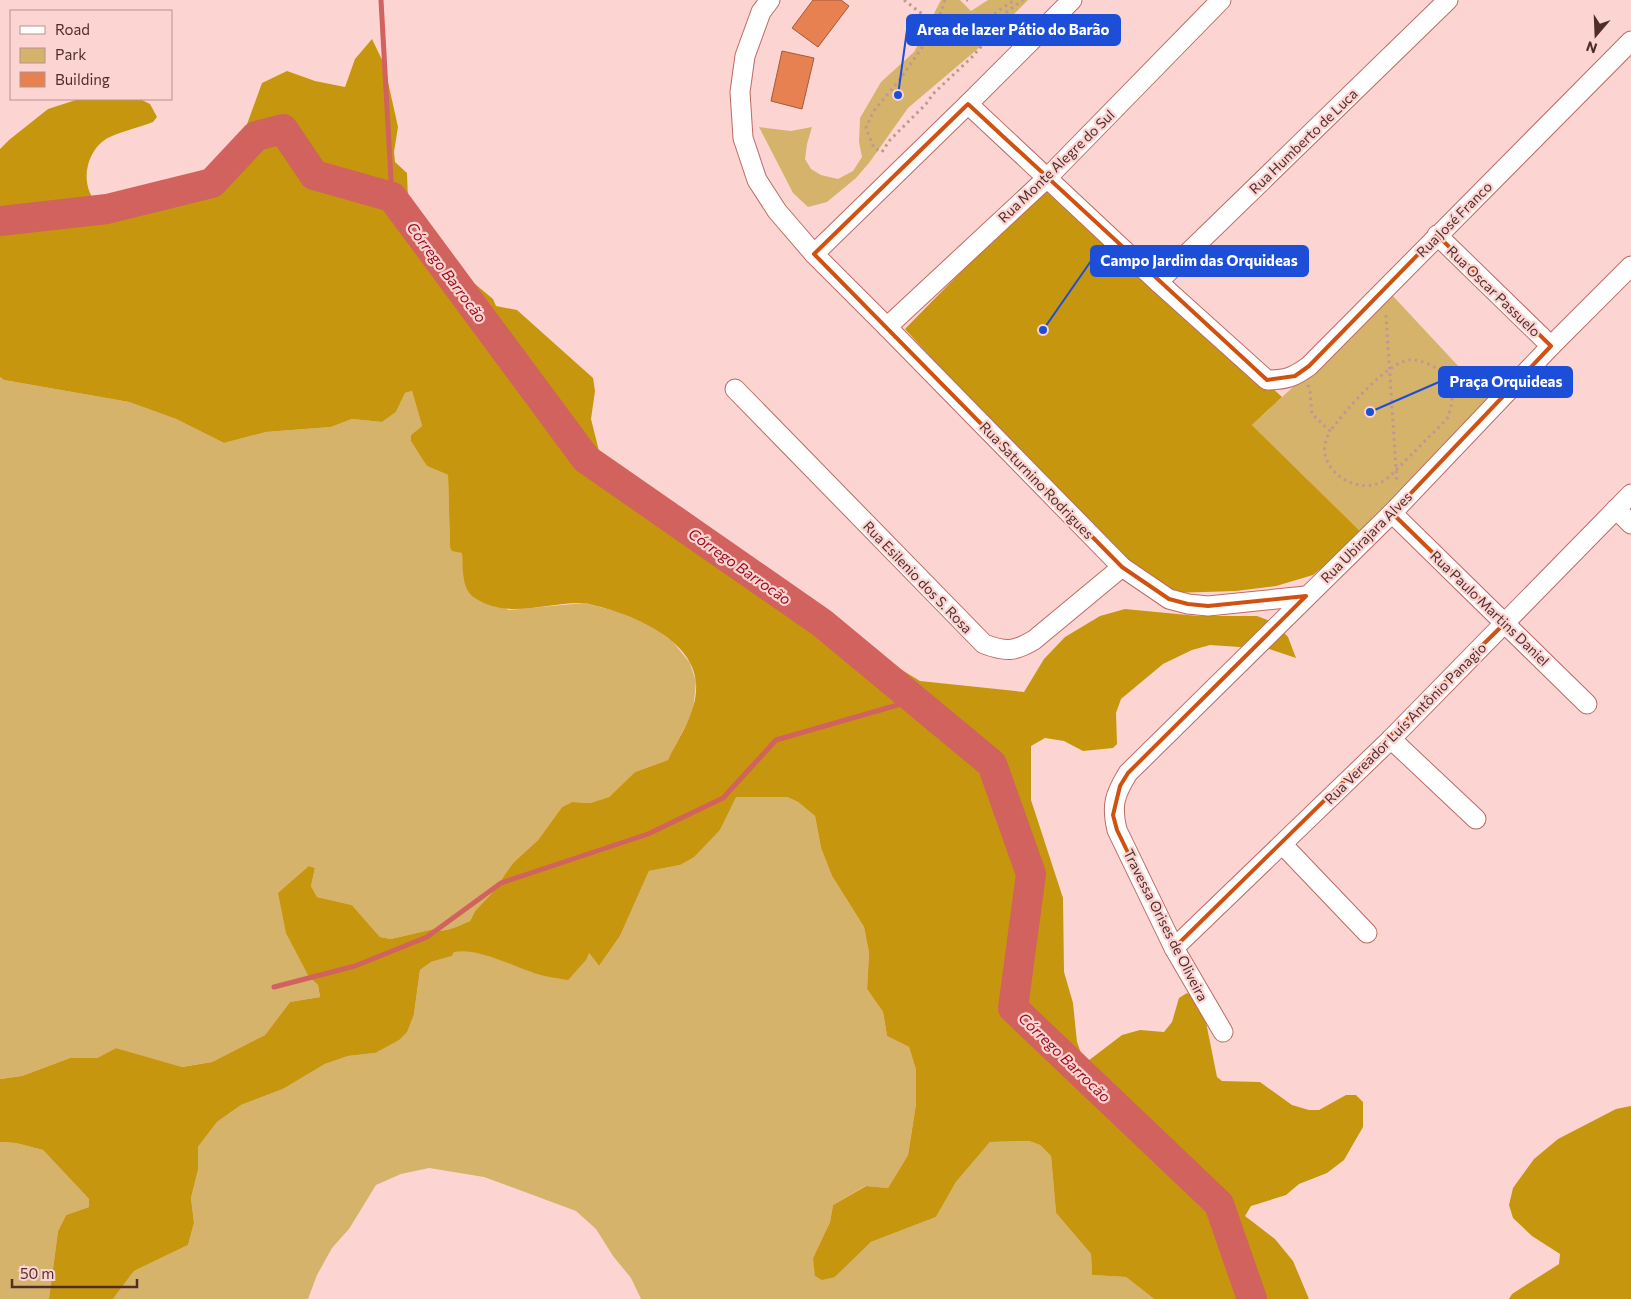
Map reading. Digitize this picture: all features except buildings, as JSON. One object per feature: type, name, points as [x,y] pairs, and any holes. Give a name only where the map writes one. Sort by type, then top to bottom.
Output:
[{"type":"street","name":"Rua Saturnino Rodrigues","points":[[770,0],[761,12],[745,56],[740,92],[743,138],[757,180],[777,211],[814,254],[887,326],[1122,567],[1169,599],[1188,604],[1208,606],[1306,596]]},
{"type":"street","points":[[814,254],[1072,0]]},
{"type":"street","name":"Rua Monte Alegre do Sul","points":[[887,326],[1046,178],[1221,0]]},
{"type":"street","name":"Rua Humberto de Luca","points":[[1158,282],[1448,0]]},
{"type":"street","name":"Rua José Franco","points":[[1158,282],[1267,380],[1281,380],[1296,376],[1631,40]]},
{"type":"street","points":[[968,104],[1158,282]]},
{"type":"street","name":"Rua Oscar Passuelo","points":[[1437,235],[1551,346]]},
{"type":"street","name":"Rua Ubirajara Alves","points":[[1113,815],[1115,800],[1120,786],[1128,773],[1395,510],[1551,346],[1631,266]]},
{"type":"street","name":"Rua Esilenio dos S. Rosa","points":[[735,389],[984,644],[1002,650],[1020,648],[1034,640],[1122,567]]},
{"type":"street","name":"Rua Vereador Luís Antônio Panagio","points":[[1174,948],[1391,739],[1631,494]]},
{"type":"street","points":[[1616,509],[1631,524]]},
{"type":"street","name":"Rua Paulo Martins Daniel","points":[[1395,510],[1587,704]]},
{"type":"street","points":[[1391,739],[1476,819]]},
{"type":"street","name":"Travessa Orises de Oliveira","points":[[1113,815],[1118,830],[1174,948],[1223,1032]]},
{"type":"street","points":[[1282,844],[1367,933]]},
{"type":"path","points":[[904,0],[935,24],[945,37],[959,42],[975,33],[988,18],[1014,0]]},
{"type":"path","points":[[945,0],[923,46],[901,78],[873,112],[866,128],[874,148],[882,152],[889,141],[926,104],[933,94],[972,57],[992,34],[997,19],[1023,0]]},
{"type":"path","points":[[1386,315],[1396,470],[1395,510]]},
{"type":"path","points":[[1414,359],[1441,370],[1452,392],[1452,407],[1447,418],[1382,482],[1367,486],[1346,482],[1333,470],[1324,454],[1325,443],[1330,431],[1351,405],[1380,376],[1389,370],[1414,359]]},
{"type":"path","points":[[1303,370],[1310,392],[1312,414],[1330,431]]},
{"type":"highlighted area","points":[[968,104],[1267,380],[1295,376],[1309,366],[1437,235],[1551,346],[1392,513],[1505,623],[1174,948],[1117,830],[1113,815],[1120,786],[1128,773],[1306,596],[1208,606],[1188,604],[1169,599],[1122,567],[814,254]]},
{"type":"green space","points":[[941,0],[960,0],[971,11],[988,0],[1028,0],[987,41],[908,108],[856,178],[827,202],[808,207],[793,193],[759,127],[791,131],[812,127],[805,159],[811,169],[821,175],[838,179],[853,171],[862,157],[859,142],[860,118],[881,82],[914,52]]},
{"type":"green space","points":[[1392,295],[1488,398],[1360,531],[1252,425]]},
{"type":"green space","points":[[0,377],[4,380],[129,402],[176,419],[224,443],[266,432],[331,427],[352,419],[382,422],[396,412],[405,393],[412,391],[422,426],[411,435],[427,466],[448,475],[450,547],[462,553],[464,581],[509,610],[584,603],[619,612],[653,627],[673,642],[690,663],[696,682],[693,711],[668,760],[635,772],[609,797],[590,803],[572,802],[562,807],[538,840],[513,863],[492,893],[475,911],[470,921],[452,928],[434,929],[391,939],[380,937],[352,905],[317,897],[311,886],[315,868],[309,866],[309,977],[318,985],[320,997],[290,1002],[265,1035],[212,1062],[181,1067],[116,1048],[97,1058],[70,1058],[22,1076],[0,1079]]},
{"type":"green space","points":[[735,797],[787,797],[798,802],[815,816],[821,848],[832,876],[864,927],[869,953],[867,989],[883,1012],[887,1036],[909,1047],[916,1070],[916,1104],[908,1155],[888,1188],[865,1186],[833,1205],[830,1222],[813,1258],[835,1277],[871,1242],[936,1217],[956,1182],[990,1142],[1029,1141],[1040,1145],[1051,1156],[1056,1213],[1091,1254],[1092,1275],[1126,1277],[1154,1299],[641,1299],[631,1278],[613,1256],[596,1229],[576,1211],[484,1177],[429,1168],[401,1174],[376,1185],[349,1229],[332,1248],[317,1275],[308,1299],[113,1299],[134,1271],[188,1245],[194,1223],[191,1198],[198,1170],[198,1147],[217,1122],[241,1105],[283,1089],[325,1064],[348,1056],[375,1053],[414,1014],[420,970],[431,962],[452,956],[454,951],[485,955],[539,974],[589,953],[599,966],[620,936],[649,871],[680,865],[720,830]]},
{"type":"green space","points":[[0,1142],[16,1143],[43,1150],[89,1199],[89,1207],[66,1215],[58,1231],[49,1299],[0,1299]]},
{"type":"shaded area","points":[[372,39],[384,64],[398,127],[394,152],[395,162],[407,173],[409,226],[493,299],[496,306],[517,310],[593,378],[595,391],[591,419],[599,451],[644,513],[668,533],[710,553],[742,581],[770,599],[864,647],[920,681],[1024,692],[1044,659],[1065,637],[1100,616],[1125,609],[1198,616],[1257,616],[1275,623],[1288,637],[1296,658],[1269,649],[1210,645],[1192,650],[1163,664],[1121,699],[1116,713],[1117,744],[1113,748],[1083,751],[1064,741],[1045,738],[1031,746],[1031,800],[1063,898],[1064,972],[1073,1003],[1077,1042],[1082,1056],[1088,1061],[1122,1035],[1140,1030],[1164,1032],[1172,1022],[1179,998],[1187,993],[1196,998],[1204,1012],[1217,1077],[1222,1081],[1260,1082],[1292,1105],[1309,1110],[1319,1110],[1346,1095],[1356,1095],[1363,1102],[1363,1127],[1344,1160],[1327,1173],[1299,1184],[1286,1195],[1251,1206],[1245,1216],[1275,1239],[1293,1261],[1309,1299],[1154,1299],[1126,1277],[1092,1275],[1091,1254],[1056,1213],[1051,1156],[1040,1145],[1029,1141],[990,1142],[956,1182],[936,1217],[871,1242],[835,1277],[822,1280],[815,1276],[813,1258],[830,1222],[833,1205],[866,1186],[888,1188],[908,1155],[916,1104],[916,1070],[909,1047],[887,1036],[883,1012],[867,989],[869,953],[864,927],[832,876],[821,848],[815,816],[798,802],[787,797],[736,797],[720,830],[694,857],[680,865],[649,871],[620,936],[599,966],[589,953],[586,960],[568,980],[537,974],[473,952],[454,952],[452,956],[431,962],[420,970],[414,1014],[407,1032],[399,1040],[375,1053],[348,1056],[325,1064],[283,1089],[241,1105],[217,1122],[198,1147],[198,1170],[191,1198],[194,1223],[188,1245],[134,1271],[113,1299],[49,1299],[58,1231],[66,1215],[89,1207],[89,1199],[43,1150],[16,1143],[0,1142],[0,1079],[22,1076],[70,1058],[97,1058],[116,1048],[182,1067],[212,1062],[265,1035],[290,1002],[320,997],[318,985],[309,977],[286,933],[278,893],[309,866],[315,868],[311,886],[317,897],[352,905],[380,937],[391,939],[434,929],[447,930],[462,925],[470,921],[475,911],[492,893],[513,863],[538,840],[562,807],[572,802],[590,803],[609,797],[635,772],[668,760],[687,723],[694,703],[696,683],[693,668],[685,655],[674,643],[645,624],[615,611],[587,603],[514,609],[501,608],[488,604],[470,594],[465,584],[462,553],[452,551],[450,547],[448,475],[427,466],[411,441],[411,435],[422,426],[412,391],[405,393],[396,412],[382,422],[352,419],[331,427],[266,432],[224,443],[176,419],[129,402],[4,380],[0,377],[0,149],[9,140],[48,109],[76,100],[142,100],[150,104],[157,117],[153,122],[106,139],[93,153],[89,162],[87,181],[93,199],[100,206],[116,215],[143,193],[205,179],[230,171],[262,83],[287,71],[315,81],[345,87],[355,59]]},
{"type":"shaded area","points":[[1047,184],[1282,397],[1252,425],[1360,531],[1339,554],[1313,575],[1276,586],[1236,591],[1172,593],[1115,559],[905,329]]},
{"type":"shaded area","points":[[1631,1106],[1631,1299],[1509,1299],[1512,1294],[1559,1264],[1560,1254],[1532,1236],[1513,1218],[1509,1205],[1513,1188],[1534,1159],[1558,1139],[1616,1109]]},
{"type":"waterway","points":[[381,0],[392,197]]},
{"type":"waterway","name":"Córrego Barrocão","points":[[0,221],[107,209],[212,183],[256,136],[283,129],[314,175],[392,197],[586,459],[822,623],[992,764],[1031,874],[1013,1008],[1219,1204],[1252,1299]]},
{"type":"waterway","points":[[274,987],[355,966],[427,937],[501,883],[648,834],[723,798],[776,740],[915,700]]},
{"type":"place","name":"Area de lazer Pátio do Barão","points":[[898,95]]},
{"type":"place","name":"Campo Jardim das Orquideas","points":[[1043,330]]},
{"type":"place","name":"Praça Orquideas","points":[[1370,412]]}]
